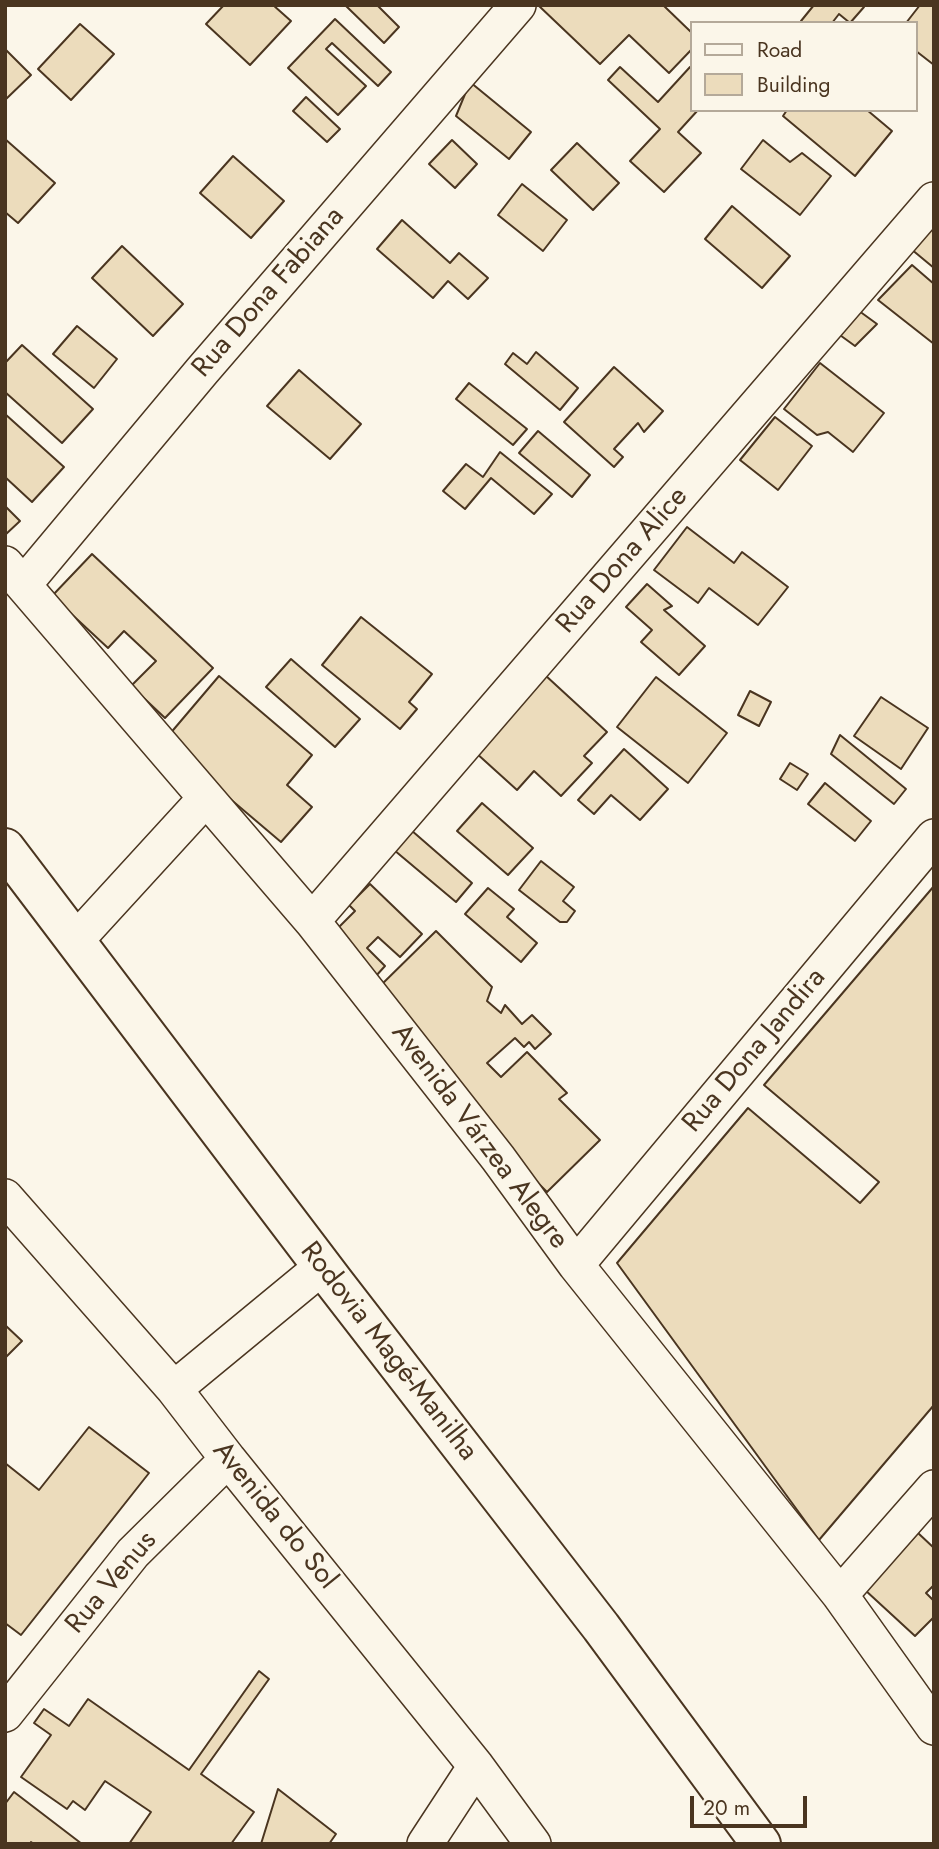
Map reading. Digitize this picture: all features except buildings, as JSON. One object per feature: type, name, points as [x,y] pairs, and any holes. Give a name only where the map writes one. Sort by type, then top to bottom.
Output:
[{"type":"highway","name":"Rodovia Magé-Manilha","points":[[8,854],[322,1267],[601,1627],[761,1844]]},
{"type":"street","name":"Rua Dona Fabiana","points":[[15,574],[211,360],[518,5]]},
{"type":"street","name":"Rua Dona Alice","points":[[313,921],[934,200]]},
{"type":"street","name":"Avenida Várzea Alegre","points":[[15,574],[313,921],[498,1158],[576,1265],[840,1595],[934,1727]]},
{"type":"street","points":[[76,940],[206,798]]},
{"type":"street","name":"Rua Dona Jandira","points":[[576,1265],[934,837]]},
{"type":"street","name":"Avenida do Sol","points":[[5,1197],[174,1389],[476,1766],[533,1844]]},
{"type":"street","points":[[174,1389],[322,1267]]},
{"type":"street","name":"Rua Venus","points":[[5,1714],[133,1553],[228,1459]]},
{"type":"street","points":[[840,1595],[934,1488]]},
{"type":"street","points":[[425,1844],[476,1766]]}]
